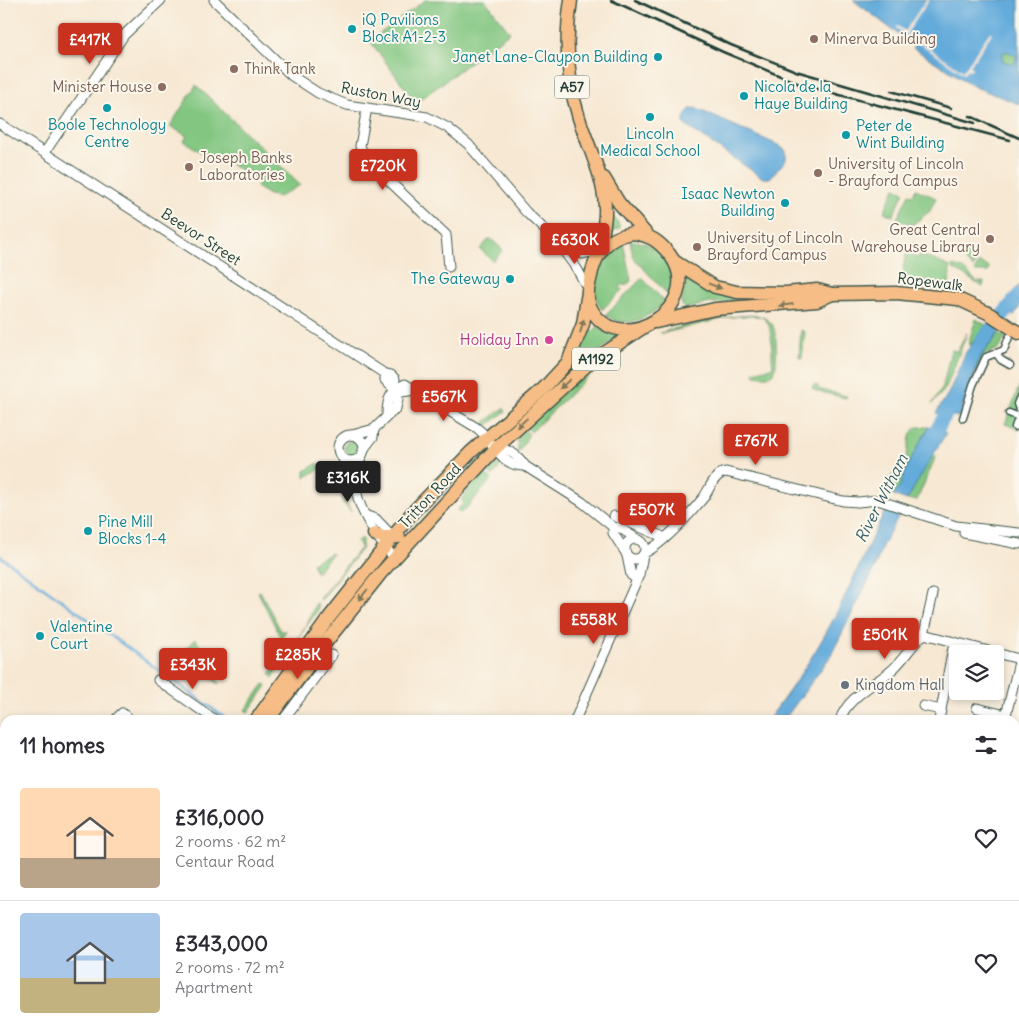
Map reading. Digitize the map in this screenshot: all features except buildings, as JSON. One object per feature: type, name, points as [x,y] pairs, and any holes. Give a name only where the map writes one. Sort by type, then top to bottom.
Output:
[{"type":"main road","name":"A57","points":[[570,4],[568,38],[569,73],[578,116],[595,163]]},
{"type":"main road","points":[[595,163],[619,203],[647,235],[664,248],[674,261],[680,280],[678,293],[670,308],[649,324],[632,330],[616,329],[596,316],[588,294],[592,266],[600,249],[606,209],[604,190],[595,163]]},
{"type":"main road","points":[[600,249],[620,236],[632,233],[647,235]]},
{"type":"main road","name":"Ropewalk","points":[[674,261],[715,287],[737,292],[778,293],[817,290],[832,294],[881,293],[958,299],[988,313],[1014,330]]},
{"type":"main road","name":"Tritton Road","points":[[260,715],[328,619],[429,494],[543,389],[568,362],[584,324],[588,294]]},
{"type":"main road","name":"Ropewalk","points":[[649,324],[715,309],[817,301],[832,294]]},
{"type":"main road","name":"Tritton Road","points":[[272,715],[327,640],[395,558],[496,448],[589,363],[649,324]]},
{"type":"main road","points":[[374,534],[393,537],[406,534],[446,496],[460,487]]},
{"type":"street","points":[[45,152],[124,35],[161,0]]},
{"type":"street","name":"Ruston Way","points":[[214,0],[292,76],[318,93],[340,103],[427,117],[448,128],[468,144],[526,212],[558,243],[577,269],[588,294]]},
{"type":"street","points":[[367,108],[360,146],[365,158],[446,235],[449,267]]},
{"type":"street","name":"Beevor Street","points":[[0,124],[385,374],[391,375],[394,379],[394,389]]},
{"type":"street","name":"Ruston Way","points":[[558,243],[576,253],[583,254],[600,249]]},
{"type":"street","points":[[963,418],[973,385],[986,357],[1004,350],[1014,330]]},
{"type":"street","points":[[996,353],[1001,360],[1010,365]]},
{"type":"street","points":[[343,458],[354,460],[363,452],[373,437],[374,429],[387,414],[388,398],[394,389],[405,384],[478,428],[496,448],[506,448],[520,458],[525,466],[582,502],[613,527],[620,528],[639,540],[645,547],[639,575],[577,715]]},
{"type":"street","points":[[1019,399],[1017,404],[1019,409]]},
{"type":"street","points":[[1009,413],[1019,417],[1015,427]]},
{"type":"street","points":[[374,429],[343,438],[339,442],[338,451],[343,458],[348,475],[356,482],[368,524],[384,548],[395,558]]},
{"type":"street","points":[[352,435],[362,441],[363,452],[356,482]]},
{"type":"street","points":[[613,527],[613,534],[626,553],[636,559],[663,542],[670,531],[704,497],[720,474],[726,472],[843,501],[858,502],[871,500],[886,502],[956,526],[1019,533]]},
{"type":"street","points":[[367,516],[376,519],[404,548]]},
{"type":"street","points":[[614,516],[661,536]]},
{"type":"street","points":[[636,579],[631,575],[626,553],[628,540],[661,536],[670,531]]},
{"type":"street","points":[[964,533],[1019,544]]},
{"type":"street","points":[[843,715],[852,701],[894,668],[924,634],[933,594]]},
{"type":"street","points":[[924,634],[1019,661],[1006,715],[977,708]]},
{"type":"street","points":[[940,715],[954,643]]},
{"type":"street","points":[[287,715],[332,654]]},
{"type":"street","points":[[158,680],[207,715]]},
{"type":"street","points":[[923,706],[941,710]]},
{"type":"green space","points":[[425,0],[485,0],[510,32],[416,103],[370,41]]},
{"type":"green space","points":[[1006,51],[1012,51],[1016,58],[1012,65],[1006,65],[1002,61],[1002,55]]},
{"type":"green space","points":[[196,85],[300,185],[279,197],[269,195],[256,187],[259,182],[217,155],[213,160],[184,141],[187,136],[170,126]]},
{"type":"green space","points":[[895,188],[904,192],[893,216],[884,212]]},
{"type":"green space","points":[[916,189],[936,198],[930,211],[912,225],[897,219],[909,194],[913,195]]},
{"type":"green space","points":[[610,214],[618,222],[620,228],[606,235]]},
{"type":"green space","points":[[490,238],[503,250],[493,261],[480,249]]},
{"type":"green space","points":[[630,241],[650,245],[664,258],[669,266],[671,276],[669,296],[633,257]]},
{"type":"green space","points":[[623,242],[631,281],[625,286],[622,284],[620,287],[622,290],[602,310],[596,292],[598,272],[608,254]]},
{"type":"green space","points":[[916,244],[912,256],[918,258],[920,254],[950,267],[949,289],[928,285],[928,282],[919,281],[919,284],[905,278],[905,257],[909,245]]},
{"type":"green space","points":[[968,249],[974,252],[972,257],[977,259],[973,268],[963,259]]},
{"type":"green space","points":[[979,263],[989,267],[988,272],[976,272],[975,270]]},
{"type":"green space","points":[[953,266],[963,269],[977,282],[984,282],[983,287],[952,268]]},
{"type":"green space","points":[[686,273],[720,295],[732,297],[732,302],[710,303],[684,309],[681,302],[686,285]]},
{"type":"green space","points":[[642,278],[665,302],[645,317],[630,322],[614,320],[606,315]]},
{"type":"green space","points":[[758,316],[765,318],[771,323],[775,333],[775,368],[774,372],[768,376],[755,375],[754,372],[773,367],[769,324]]},
{"type":"green space","points":[[731,317],[669,332],[660,333],[709,320]]},
{"type":"green space","points":[[976,319],[986,325],[970,345],[968,344]]},
{"type":"green space","points":[[598,326],[607,332],[619,336],[571,373],[568,371],[580,353],[588,329],[594,331]]},
{"type":"green space","points":[[801,330],[805,332],[802,358],[799,358]]},
{"type":"green space","points":[[967,333],[946,388],[932,404],[943,386],[951,350],[957,351]]},
{"type":"green space","points":[[999,333],[1005,337],[1000,348],[985,355],[972,383],[981,357]]},
{"type":"green space","points":[[611,354],[531,432],[526,427],[575,381]]},
{"type":"green space","points":[[814,385],[818,386],[818,389],[847,396],[846,398],[816,391],[812,388]]},
{"type":"green space","points":[[1019,387],[1019,429],[1005,424]]},
{"type":"green space","points":[[504,408],[506,411],[488,425],[485,422]]},
{"type":"green space","points":[[917,427],[929,427],[908,464],[899,488],[893,495],[886,488],[887,483],[906,457],[910,436]]},
{"type":"green space","points":[[524,429],[529,434],[518,453],[517,438]]},
{"type":"green space","points":[[351,441],[356,443],[358,448],[356,453],[351,455],[346,453],[344,448],[346,443]]},
{"type":"green space","points":[[932,454],[936,456],[917,500],[907,500]]},
{"type":"green space","points":[[318,463],[321,469],[305,477],[305,471]]},
{"type":"green space","points":[[493,464],[502,464],[493,476],[485,470]]},
{"type":"green space","points":[[339,469],[345,500],[351,512],[343,502],[336,471]]},
{"type":"green space","points":[[482,472],[492,479],[463,512],[459,512],[457,510],[464,503],[461,500]]},
{"type":"green space","points":[[362,538],[362,548],[321,600],[319,599],[361,547],[357,541]]},
{"type":"green space","points":[[332,554],[316,573],[312,563]]},
{"type":"green space","points":[[260,591],[281,631],[286,631],[281,638],[258,592]]},
{"type":"green space","points":[[316,603],[318,604],[318,610],[282,660],[273,678],[270,675],[305,628]]},
{"type":"green space","points":[[196,639],[219,684],[208,676],[211,672],[182,652]]},
{"type":"green space","points":[[264,684],[267,686],[248,712],[245,710]]},
{"type":"water","points":[[853,0],[1019,0],[1019,104],[975,87],[913,48],[914,46]],"holes":[[[1006,51],[1017,56],[1014,64],[1003,61],[1002,54]]]},
{"type":"water","points":[[695,108],[778,145],[786,151],[786,160],[770,178],[763,178],[685,125],[684,119],[686,115],[690,109]]},
{"type":"water","points":[[1019,285],[1019,308],[1014,316],[1001,307]]},
{"type":"water","points":[[986,325],[999,333],[980,357],[959,417],[936,413],[949,392],[966,352]]},
{"type":"water","points":[[929,427],[946,433],[907,500],[893,495],[899,488],[908,464]]},
{"type":"water","points":[[888,506],[902,510],[883,544],[873,572],[830,657],[788,715],[772,715],[816,651],[846,594]]},
{"type":"pier","points":[[926,0],[929,0],[907,33],[963,71],[990,32],[992,33],[970,66],[973,68],[970,71],[967,69],[964,74],[896,28],[897,26],[905,31]]},
{"type":"waterway","name":"River Witham","points":[[981,342],[1019,295]]},
{"type":"waterway","name":"River Witham","points":[[928,446],[954,399]]},
{"type":"waterway","points":[[0,556],[221,715]]},
{"type":"railway","points":[[611,0],[723,52],[802,85],[1010,140]]},
{"type":"railway","points":[[635,0],[731,45],[796,71],[975,123]]},
{"type":"railway","points":[[891,91],[951,108]]},
{"type":"railway","points":[[970,116],[1019,138]]},
{"type":"place","name":"iQ Pavilions Block A1-2-3","points":[[352,29]]},
{"type":"place","name":"Minerva Building","points":[[814,39]]},
{"type":"place","name":"Janet Lane-Claypon Building","points":[[658,57]]},
{"type":"place","name":"Think Tank","points":[[234,69]]},
{"type":"place","name":"Minister House","points":[[162,87]]},
{"type":"place","name":"Nicola de la Haye Building","points":[[744,96]]},
{"type":"place","name":"Boole Technology Centre","points":[[107,108]]},
{"type":"place","name":"Lincoln Medical School","points":[[650,117]]},
{"type":"place","name":"Peter de Wint Building","points":[[846,135]]},
{"type":"place","name":"Joseph Banks Laboratories","points":[[189,167]]},
{"type":"place","name":"University of Lincoln - Brayford Campus","points":[[818,173]]},
{"type":"place","name":"Isaac Newton Building","points":[[785,203]]},
{"type":"place","name":"Great Central Warehouse Library","points":[[990,239]]},
{"type":"place","name":"University of Lincoln Brayford Campus","points":[[697,247]]},
{"type":"place","name":"The Gateway","points":[[510,279]]},
{"type":"place","name":"Holiday Inn","points":[[549,340]]},
{"type":"place","name":"Pine Mill Blocks 1-4","points":[[88,531]]},
{"type":"place","name":"Valentine Court","points":[[40,636]]},
{"type":"place","name":"Kingdom Hall","points":[[845,685]]}]
